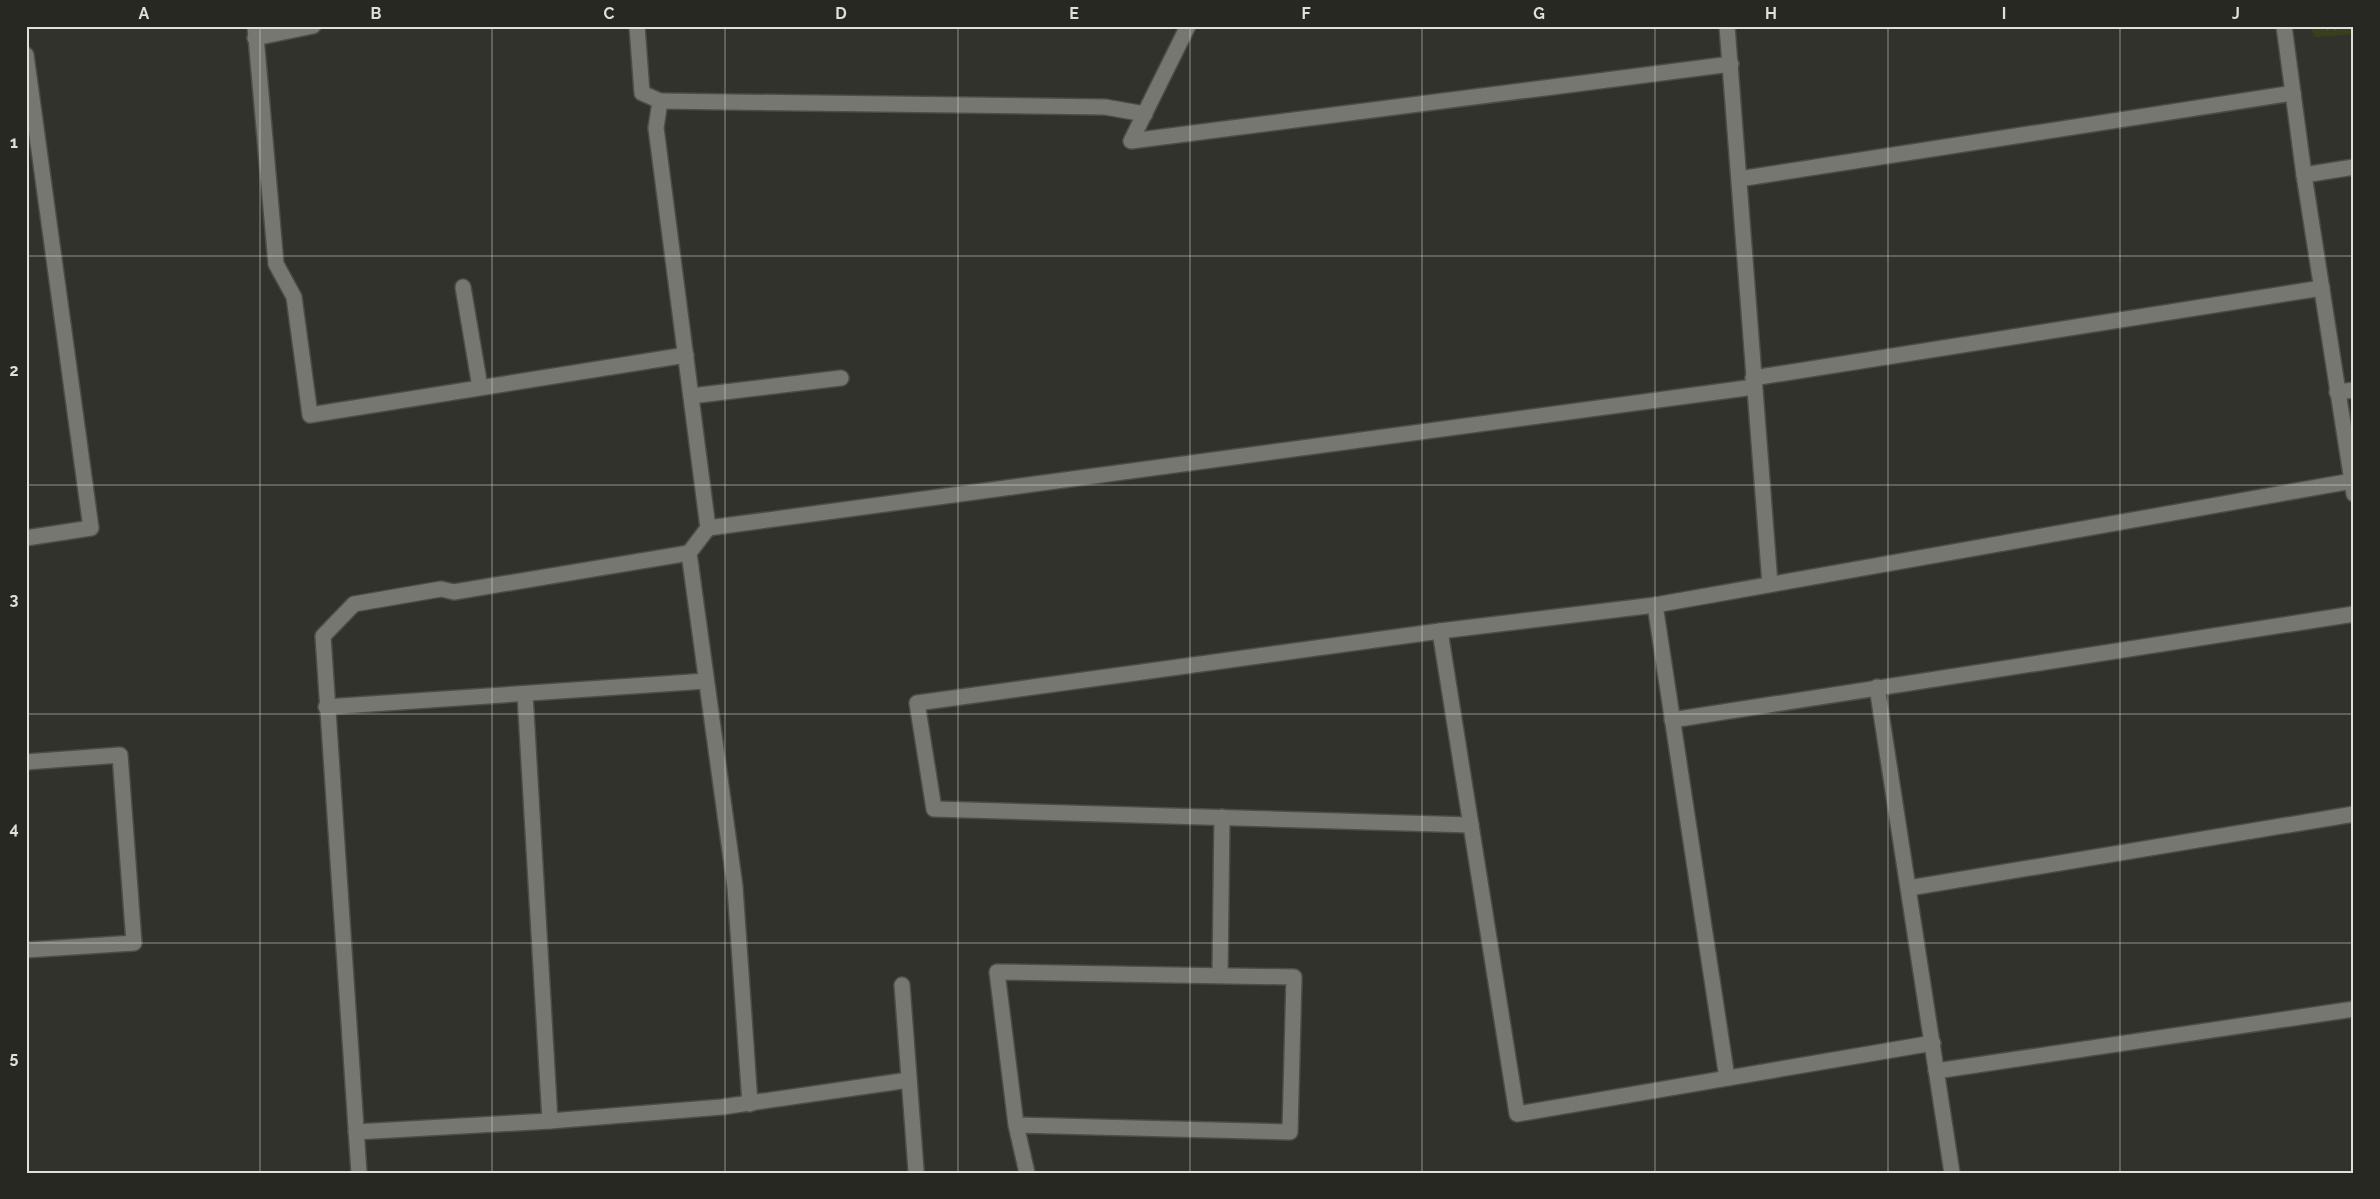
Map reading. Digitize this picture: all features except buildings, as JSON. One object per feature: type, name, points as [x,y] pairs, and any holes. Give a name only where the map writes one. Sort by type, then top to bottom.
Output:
[{"type":"street","points":[[313,26],[255,32],[276,264],[294,297],[310,415],[686,354]]},
{"type":"street","points":[[637,26],[642,93],[660,101],[1105,108],[1145,114]]},
{"type":"street","points":[[1188,26],[1131,141],[1731,64]]},
{"type":"street","points":[[1728,26],[1770,584]]},
{"type":"street","points":[[1471,824],[934,809],[917,703],[1440,631],[1655,605],[1770,584],[2353,487],[2304,175],[2284,26]]},
{"type":"street","points":[[26,55],[92,528],[26,538]]},
{"type":"street","points":[[1740,179],[2293,93]]},
{"type":"street","points":[[660,101],[656,128],[708,528]]},
{"type":"street","points":[[2304,175],[2354,167]]},
{"type":"street","points":[[463,287],[480,387]]},
{"type":"street","points":[[359,1173],[326,706],[323,636],[354,604],[441,589],[454,592],[688,553],[708,528],[1754,383],[2322,288]]},
{"type":"street","points":[[691,396],[841,378]]},
{"type":"street","points":[[2337,392],[2354,390]]},
{"type":"street","points":[[688,553],[735,887],[750,1104]]},
{"type":"street","points":[[1655,605],[1728,1078]]},
{"type":"street","points":[[1672,720],[2354,614]]},
{"type":"street","points":[[1440,631],[1517,1114],[1933,1043]]},
{"type":"street","points":[[326,706],[524,694],[706,680]]},
{"type":"street","points":[[1878,687],[1952,1173]]},
{"type":"street","points":[[524,694],[550,1121]]},
{"type":"street","points":[[26,762],[120,754],[134,943],[26,950]]},
{"type":"street","points":[[1909,888],[2354,814]]},
{"type":"street","points":[[1220,976],[1222,817]]},
{"type":"street","points":[[1016,1125],[1290,1132],[1294,977],[997,972],[1016,1125],[1027,1173]]},
{"type":"street","points":[[902,985],[916,1170]]},
{"type":"street","points":[[1936,1071],[2354,1009]]},
{"type":"street","points":[[356,1132],[550,1121],[750,1104],[909,1080]]},
{"type":"green space","points":[[2309,26],[2354,26],[2354,34],[2315,37]]}]
